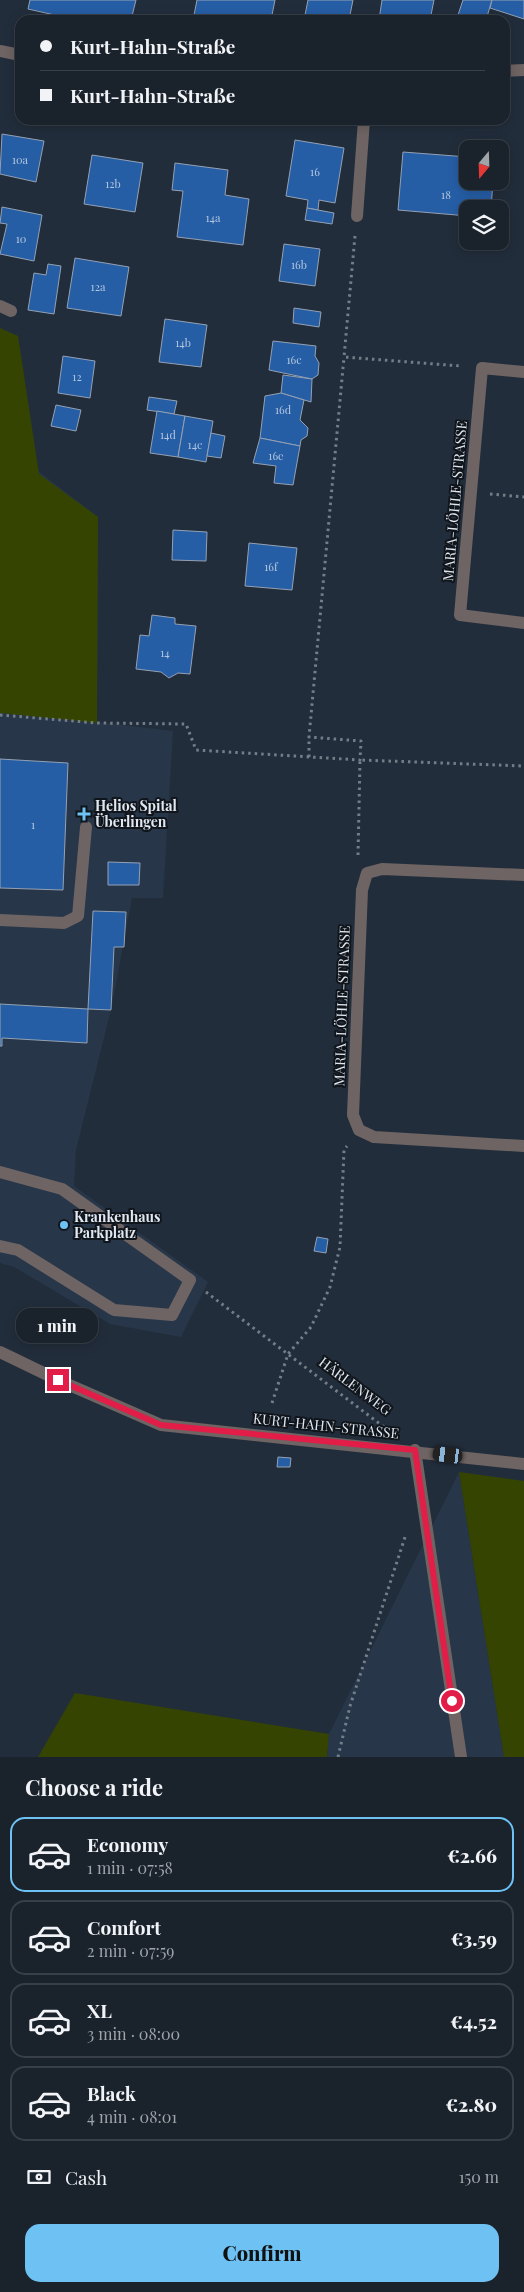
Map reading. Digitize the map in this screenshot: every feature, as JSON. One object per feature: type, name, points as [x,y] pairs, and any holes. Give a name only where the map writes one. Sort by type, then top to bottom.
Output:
[{"type":"street","points":[[0,51],[15,54]]},
{"type":"street","points":[[510,70],[524,70]]},
{"type":"street","points":[[357,216],[364,125]]},
{"type":"street","points":[[482,368],[524,372]]},
{"type":"street","name":"MARIA-LÖHLE-STRASSE","points":[[482,368],[460,615],[524,622]]},
{"type":"street","points":[[0,920],[64,923],[78,916],[86,827]]},
{"type":"street","points":[[367,873],[382,869],[524,875]]},
{"type":"street","name":"MARIA-LÖHLE-STRASSE","points":[[359,1130],[353,1115],[362,890],[367,873]]},
{"type":"street","points":[[359,1130],[374,1137],[524,1146]]},
{"type":"street","points":[[0,1172],[62,1189],[190,1280],[172,1315],[114,1310],[18,1250],[0,1246]]},
{"type":"street","name":"KURT-HAHN-STRASSE","points":[[0,1352],[58,1380],[161,1425],[415,1450],[461,1757]]},
{"type":"street","points":[[415,1450],[524,1464]]},
{"type":"path","points":[[309,757],[357,216]]},
{"type":"path","points":[[344,357],[482,368]]},
{"type":"path","points":[[471,493],[524,497]]},
{"type":"path","points":[[0,715],[97,722],[186,724],[196,750],[360,760],[524,766]]},
{"type":"path","points":[[310,738],[361,741],[357,855],[367,873]]},
{"type":"path","points":[[272,1403],[288,1354],[311,1327],[330,1286],[340,1247],[344,1150],[359,1130]]},
{"type":"path","name":"HÄRLENWEG","points":[[190,1280],[387,1429]]},
{"type":"path","points":[[338,1757],[350,1706],[407,1530],[424,1513]]},
{"type":"shaded area","name":"Helios Spital Überlingen","points":[[0,442],[98,517],[97,722],[173,731],[163,898],[132,898],[111,1010],[76,1150],[74,1186],[208,1282],[181,1337],[110,1324],[14,1267],[0,1263]]},
{"type":"shaded area","points":[[459,1472],[504,1757],[327,1757],[329,1734]]},
{"type":"green space","points":[[0,328],[18,336],[39,474],[98,517],[97,723],[0,713]]},
{"type":"green space","points":[[459,1472],[524,1481],[524,1757],[504,1757]]},
{"type":"green space","points":[[75,1693],[329,1734],[327,1757],[38,1757]]},
{"type":"building","points":[[30,0],[136,0],[132,15],[55,15],[28,9]]},
{"type":"building","points":[[197,0],[275,0],[272,15],[194,15]]},
{"type":"building","points":[[308,0],[353,0],[350,15],[305,15]]},
{"type":"building","points":[[382,0],[434,0],[431,15],[380,15]]},
{"type":"building","points":[[463,0],[492,0],[488,15],[458,15]]},
{"type":"building","points":[[492,0],[524,0],[524,19],[490,8]]},
{"type":"building","points":[[2,134],[44,141],[36,182],[0,174]]},
{"type":"building","points":[[295,140],[344,148],[335,203],[319,200],[318,210],[307,208],[308,200],[286,196]]},
{"type":"building","points":[[403,152],[459,156],[459,190],[492,190],[492,200],[459,200],[459,215],[398,210]]},
{"type":"building","points":[[92,155],[143,163],[135,212],[84,204]]},
{"type":"building","points":[[175,163],[228,170],[225,195],[249,199],[243,245],[177,237],[183,191],[172,190]]},
{"type":"building","points":[[2,207],[42,215],[34,261],[0,254],[7,224],[0,223]]},
{"type":"building","points":[[307,208],[334,213],[332,224],[305,220]]},
{"type":"building","points":[[284,244],[320,249],[315,286],[279,281]]},
{"type":"building","points":[[75,258],[129,267],[121,316],[67,308]]},
{"type":"building","points":[[48,264],[61,266],[54,314],[28,310],[34,273],[46,275]]},
{"type":"building","points":[[294,308],[321,312],[319,327],[293,323]]},
{"type":"building","points":[[165,319],[207,325],[201,367],[159,362]]},
{"type":"building","points":[[273,341],[316,346],[315,356],[319,363],[318,375],[312,379],[269,370]]},
{"type":"building","points":[[63,356],[95,361],[90,398],[58,393]]},
{"type":"building","points":[[283,375],[312,379],[311,402],[281,393]]},
{"type":"building","points":[[281,393],[304,400],[300,420],[308,428],[307,436],[301,440],[300,446],[260,438],[265,396]]},
{"type":"building","points":[[149,397],[177,401],[174,414],[147,410]]},
{"type":"building","points":[[56,405],[81,410],[76,431],[51,426]]},
{"type":"building","points":[[157,411],[185,416],[178,457],[150,453]]},
{"type":"building","points":[[185,416],[213,421],[206,462],[178,457]]},
{"type":"building","points":[[211,433],[225,436],[221,458],[207,456]]},
{"type":"building","points":[[260,438],[300,446],[293,485],[274,483],[276,466],[253,463]]},
{"type":"building","points":[[173,530],[207,532],[206,561],[172,560]]},
{"type":"building","points":[[249,543],[297,548],[292,590],[245,586]]},
{"type":"building","points":[[152,615],[175,618],[175,624],[196,626],[190,674],[178,673],[169,678],[161,672],[136,669],[140,635],[149,636]]},
{"type":"building","points":[[0,759],[68,763],[63,890],[0,888]]},
{"type":"building","points":[[108,862],[140,863],[139,885],[108,885]]},
{"type":"building","points":[[93,911],[126,912],[124,947],[114,947],[111,1010],[88,1009]]},
{"type":"building","points":[[0,1004],[88,1009],[87,1043],[2,1038],[2,1046],[0,1046]]},
{"type":"building","points":[[317,1237],[328,1239],[326,1253],[314,1251]]},
{"type":"building","points":[[278,1457],[291,1458],[290,1467],[277,1467]]},
{"type":"place","name":"Helios Spital Überlingen","points":[[84,814]]},
{"type":"place","name":"Krankenhaus Parkplatz","points":[[64,1225]]},
{"type":"route","points":[[58,1380],[161,1425],[415,1450],[452,1701]]}]
